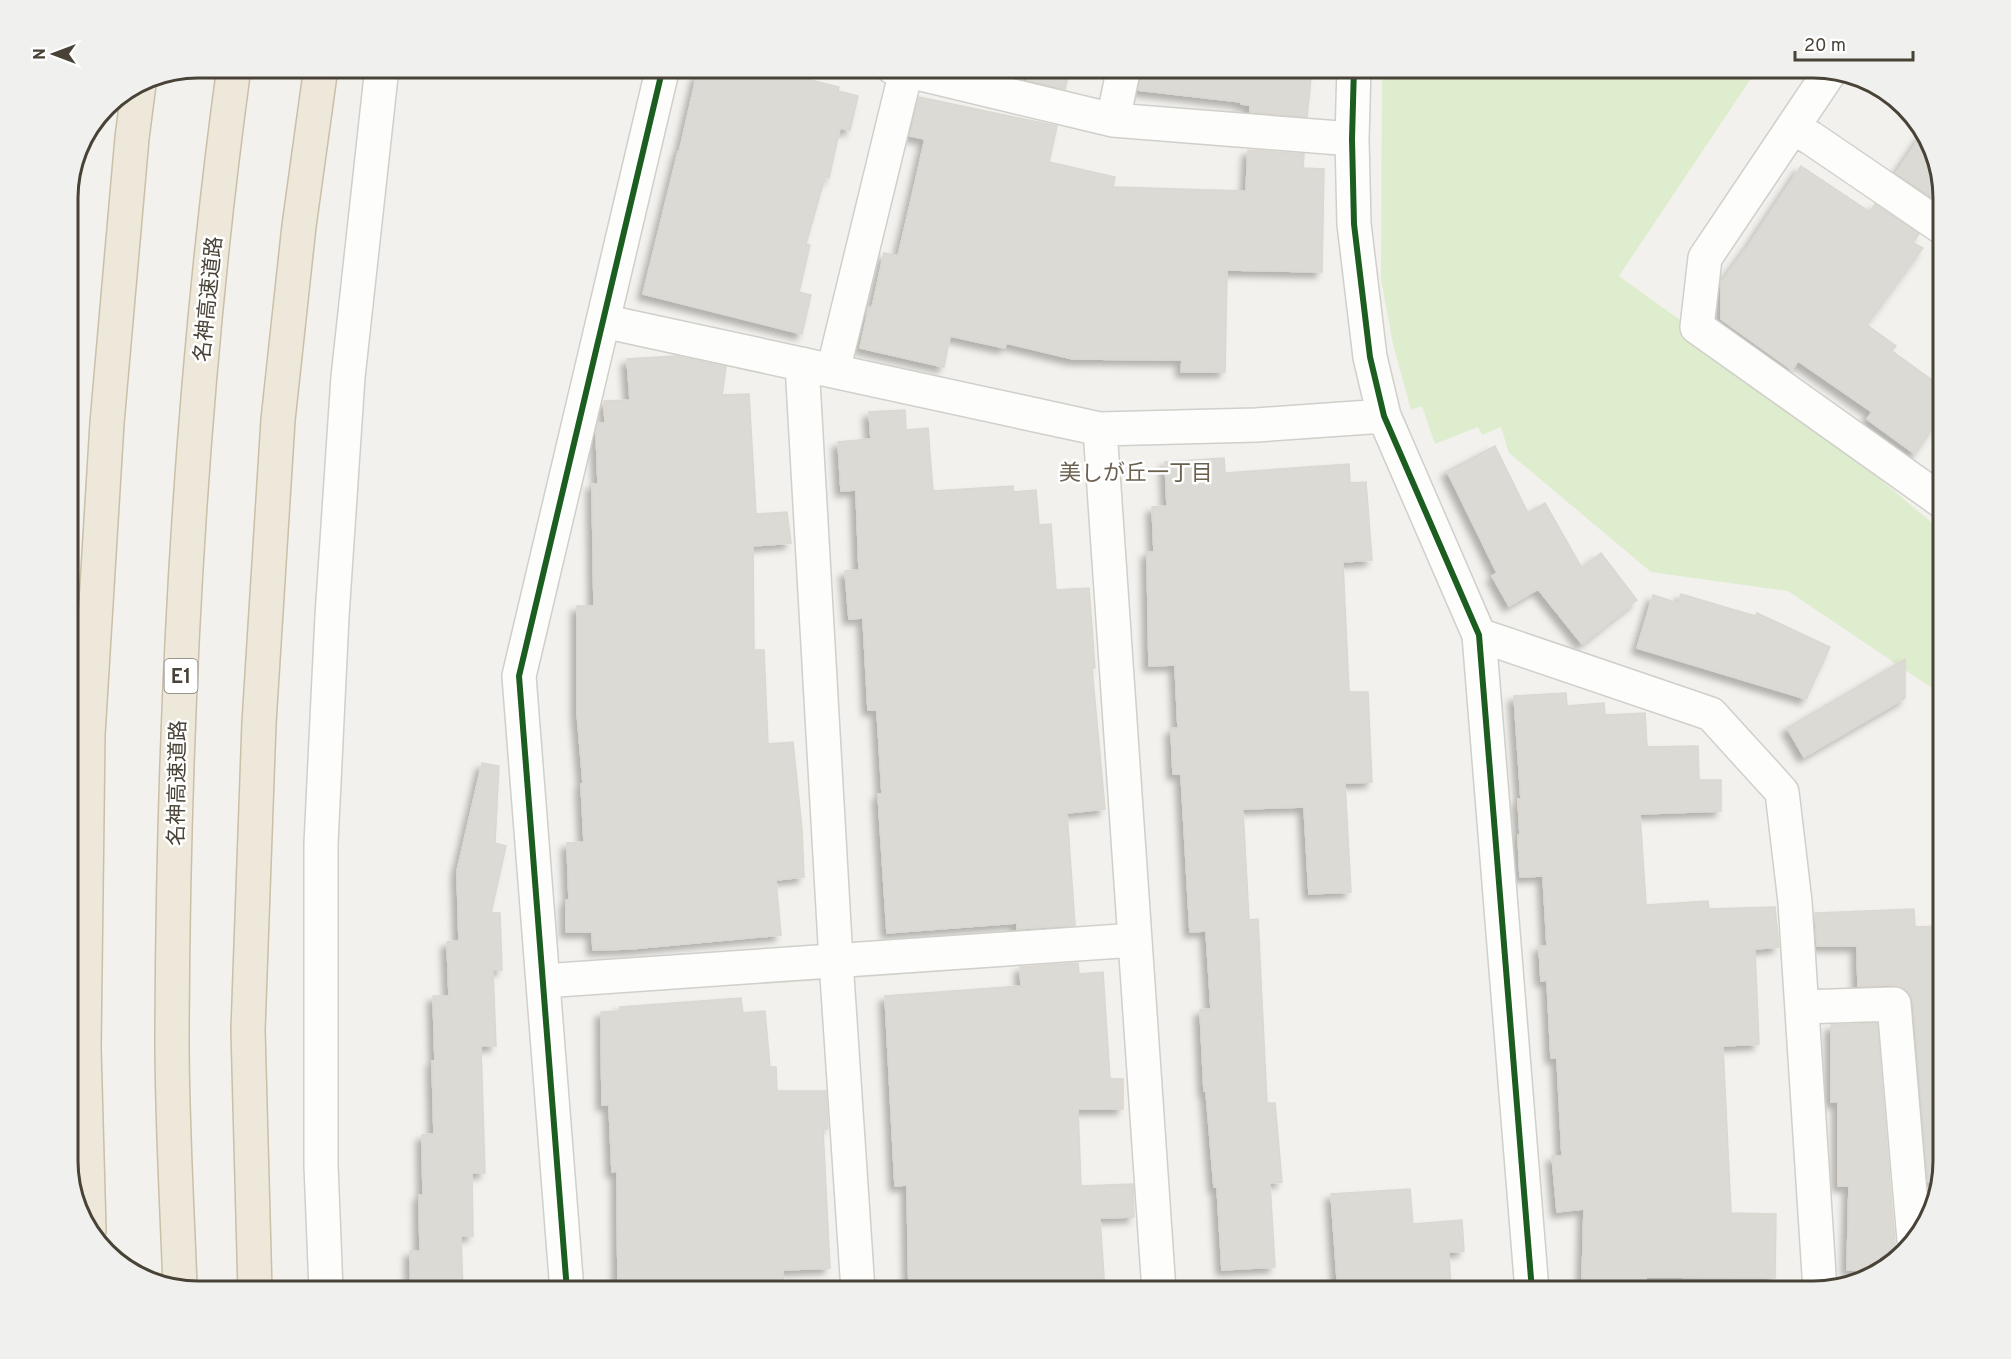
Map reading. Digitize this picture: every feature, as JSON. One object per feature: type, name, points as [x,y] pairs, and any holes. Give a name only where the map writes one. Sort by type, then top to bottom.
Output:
[{"type":"highway","name":"名神高速道路","points":[[180,1280],[172,1042],[178,733],[195,436],[224,141],[233,78]]},
{"type":"highway","points":[[255,1281],[248,1030],[259,723],[278,420],[299,226],[320,78]]},
{"type":"highway","points":[[88,1210],[84,1048],[88,735],[107,423],[138,94]]},
{"type":"street","points":[[326,1281],[321,1164],[322,833],[332,616],[348,377],[381,78]]},
{"type":"street","points":[[566,1281],[519,676],[661,78]]},
{"type":"street","points":[[857,1281],[836,961],[817,368],[899,78]]},
{"type":"street","points":[[939,78],[1113,120],[1352,139]]},
{"type":"street","points":[[1113,120],[1122,78]]},
{"type":"street","points":[[1354,78],[1352,139],[1354,225],[1370,357],[1384,416],[1479,635],[1531,1281]]},
{"type":"street","points":[[1825,79],[1705,258],[1697,327],[1933,494]]},
{"type":"street","points":[[1792,128],[1811,138],[1933,221]]},
{"type":"street","points":[[603,321],[1100,429],[1256,425],[1384,416]]},
{"type":"street","points":[[1100,429],[1158,1281]]},
{"type":"street","points":[[1479,635],[1711,714],[1782,792],[1795,902],[1823,1281]]},
{"type":"street","points":[[543,981],[1135,940]]},
{"type":"street","points":[[1802,1007],[1894,1004],[1913,1228]]},
{"type":"green space","points":[[1382,78],[1751,78],[1619,276],[1752,372],[1933,524],[1933,689],[1788,591],[1651,572],[1509,453],[1501,427],[1482,435],[1478,427],[1435,444],[1422,406],[1411,410],[1393,344],[1381,279]]},
{"type":"building","points":[[696,78],[803,78],[839,87],[838,91],[858,96],[850,130],[840,128],[829,178],[825,177],[806,244],[810,245],[799,292],[811,295],[802,334],[643,294]]},
{"type":"building","points":[[1028,78],[1068,78],[1065,89],[1027,80]]},
{"type":"building","points":[[1140,78],[1311,78],[1307,117],[1250,112],[1250,105],[1241,104],[1241,102],[1138,90]]},
{"type":"building","points":[[919,97],[1057,126],[1049,162],[1115,177],[1113,187],[1246,191],[1248,150],[1304,154],[1303,168],[1324,169],[1322,272],[1227,270],[1225,372],[1181,372],[1182,360],[1073,359],[1006,343],[1005,348],[950,336],[944,367],[860,348],[869,307],[872,308],[884,253],[898,256],[910,205],[925,139],[910,136]]},
{"type":"building","points":[[1918,140],[1931,175],[1933,198],[1896,173]]},
{"type":"building","points":[[1801,166],[1870,212],[1875,204],[1919,234],[1913,243],[1923,248],[1867,325],[1896,346],[1892,351],[1933,381],[1933,428],[1915,454],[1867,419],[1872,412],[1798,361],[1792,370],[1721,319],[1721,283]]},
{"type":"building","points":[[675,356],[726,367],[722,395],[749,394],[756,514],[787,512],[791,543],[753,546],[754,650],[764,650],[768,744],[793,742],[802,829],[804,877],[776,880],[781,935],[630,949],[593,950],[592,932],[566,932],[566,900],[569,900],[567,843],[584,842],[581,784],[583,783],[577,712],[577,606],[594,606],[592,484],[598,484],[596,431],[598,423],[605,423],[604,401],[630,400],[627,359]]},
{"type":"building","points":[[905,410],[906,430],[928,428],[933,491],[1013,486],[1013,492],[1036,490],[1039,525],[1051,524],[1056,590],[1089,588],[1095,668],[1092,668],[1105,809],[1067,813],[1075,925],[1017,929],[1017,923],[887,933],[878,794],[882,794],[877,710],[868,710],[863,618],[849,619],[845,571],[859,570],[856,490],[841,491],[838,442],[871,439],[869,412]]},
{"type":"building","points":[[1495,446],[1528,513],[1545,503],[1582,568],[1601,553],[1637,600],[1582,644],[1538,589],[1509,606],[1492,576],[1497,573],[1447,471]]},
{"type":"building","points":[[1224,458],[1225,473],[1349,464],[1350,483],[1366,482],[1372,560],[1343,562],[1349,692],[1368,692],[1372,782],[1345,783],[1351,892],[1309,894],[1304,807],[1243,809],[1249,920],[1258,919],[1267,1103],[1275,1103],[1282,1182],[1270,1183],[1275,1267],[1222,1270],[1217,1187],[1214,1187],[1206,1091],[1204,1091],[1200,1010],[1211,1009],[1206,931],[1190,932],[1181,774],[1173,774],[1171,729],[1178,728],[1175,665],[1149,666],[1147,552],[1154,552],[1152,507],[1167,506],[1165,462]]},
{"type":"building","points":[[1681,594],[1755,616],[1757,613],[1830,647],[1806,699],[1637,648],[1653,595],[1678,603]]},
{"type":"building","points":[[1905,659],[1905,698],[1804,757],[1787,728]]},
{"type":"building","points":[[1566,693],[1567,706],[1604,703],[1605,715],[1645,713],[1647,747],[1698,746],[1699,780],[1721,780],[1721,811],[1640,814],[1646,905],[1708,901],[1709,909],[1775,907],[1779,947],[1755,949],[1759,1044],[1723,1046],[1731,1213],[1776,1214],[1775,1278],[1646,1277],[1646,1281],[1582,1281],[1584,1209],[1557,1212],[1552,1156],[1562,1156],[1557,1058],[1551,1058],[1547,980],[1541,981],[1539,946],[1547,946],[1543,876],[1520,877],[1518,799],[1521,799],[1514,696]]},
{"type":"building","points":[[482,763],[499,766],[495,843],[506,846],[491,913],[500,913],[502,970],[493,970],[496,1046],[481,1046],[485,1173],[472,1173],[473,1236],[461,1236],[463,1281],[411,1281],[410,1251],[420,1251],[419,1195],[423,1195],[422,1135],[434,1134],[433,996],[449,996],[447,942],[459,941],[457,871]]},
{"type":"building","points":[[1914,909],[1915,927],[1933,926],[1931,1182],[1928,1182],[1913,1002],[1910,994],[1894,985],[1858,986],[1857,946],[1817,946],[1815,913]]},
{"type":"building","points":[[1078,963],[1079,974],[1103,972],[1110,1079],[1123,1079],[1123,1109],[1078,1109],[1081,1186],[1133,1184],[1134,1217],[1100,1218],[1104,1281],[909,1281],[907,1185],[895,1186],[885,996],[1021,986],[1020,967]]},
{"type":"building","points":[[741,998],[743,1013],[765,1011],[770,1067],[776,1067],[777,1091],[826,1091],[828,1129],[823,1129],[830,1268],[783,1270],[784,1281],[618,1281],[617,1171],[612,1172],[609,1105],[602,1105],[601,1012],[620,1011],[620,1007]]},
{"type":"building","points":[[1877,1023],[1895,1248],[1880,1261],[1862,1270],[1847,1270],[1849,1186],[1838,1186],[1838,1102],[1831,1102],[1831,1025]]},
{"type":"building","points":[[1410,1189],[1413,1224],[1462,1220],[1464,1251],[1449,1252],[1450,1281],[1337,1281],[1331,1194]]},
{"type":"cycle path","points":[[566,1281],[519,676],[660,78]]},
{"type":"cycle path","points":[[1354,78],[1352,139],[1354,224],[1370,357],[1384,416],[1479,635],[1531,1281]]},
{"type":"district","name":"美しが丘一丁目","points":[[1136,472]]}]
